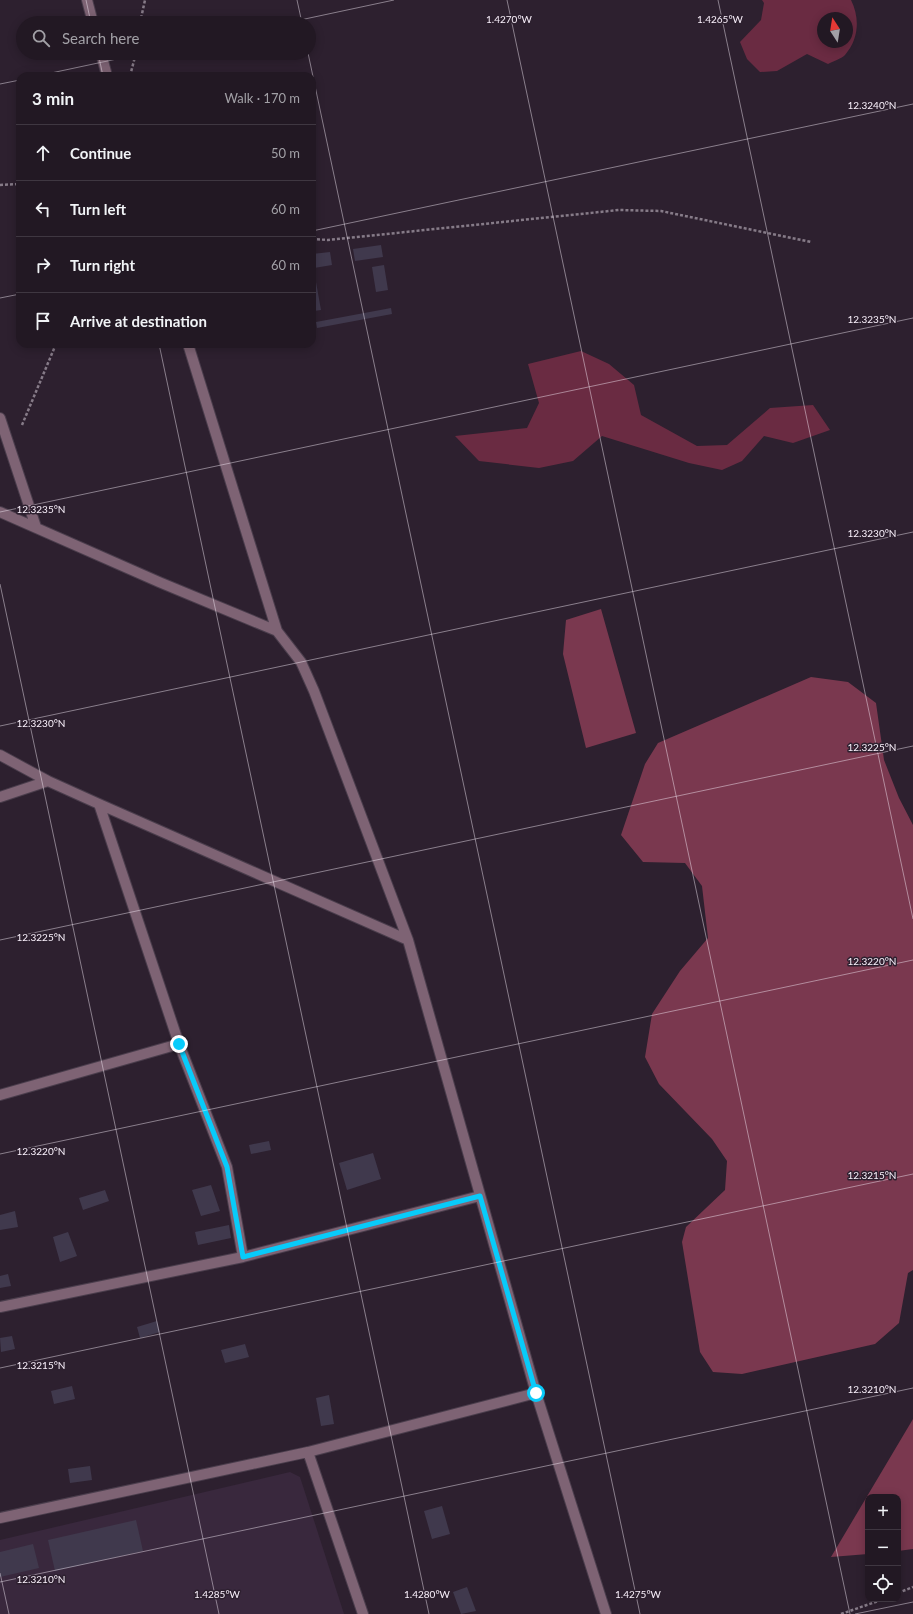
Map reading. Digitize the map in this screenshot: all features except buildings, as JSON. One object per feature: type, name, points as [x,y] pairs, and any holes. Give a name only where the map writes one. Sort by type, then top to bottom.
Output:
[{"type":"street","points":[[87,0],[91,16]]},
{"type":"street","points":[[103,60],[106,72]]},
{"type":"street","points":[[189,348],[277,631],[301,662],[314,691],[408,940],[536,1393],[606,1614]]},
{"type":"street","points":[[0,418],[36,527]]},
{"type":"street","points":[[0,512],[159,582],[277,631]]},
{"type":"street","points":[[0,755],[48,781],[408,940]]},
{"type":"street","points":[[0,797],[48,781]]},
{"type":"street","points":[[99,804],[179,1044],[227,1167],[243,1257]]},
{"type":"street","points":[[0,1095],[179,1044]]},
{"type":"street","points":[[0,1307],[243,1257],[480,1196]]},
{"type":"street","points":[[0,1518],[308,1452],[536,1393]]},
{"type":"street","points":[[308,1452],[363,1614]]},
{"type":"path","points":[[142,16],[145,0]]},
{"type":"path","points":[[131,72],[134,60]]},
{"type":"path","points":[[0,185],[16,184]]},
{"type":"path","points":[[316,238],[328,240],[619,210],[661,211],[811,242]]},
{"type":"path","points":[[11,452],[54,348]]},
{"type":"path","points":[[901,1592],[913,1588]]},
{"type":"path","points":[[841,1614],[875,1602]]},
{"type":"shaded area","points":[[762,0],[851,0],[856,14],[857,28],[853,42],[853,12],[817,12],[817,48],[850,48],[845,55],[828,64],[807,54],[777,71],[760,72],[747,59],[740,42],[761,20],[764,3]]},
{"type":"shaded area","points":[[581,351],[609,364],[634,385],[641,415],[697,446],[727,445],[770,408],[813,405],[830,430],[793,443],[764,436],[742,461],[722,470],[689,463],[602,436],[573,461],[539,468],[479,461],[455,436],[527,428],[539,403],[528,364]]},
{"type":"shaded area","points":[[601,609],[636,733],[586,748],[563,654],[566,620]]},
{"type":"shaded area","points":[[811,677],[848,682],[876,703],[884,760],[899,798],[913,825],[913,1270],[908,1273],[899,1323],[875,1344],[742,1374],[713,1372],[700,1352],[682,1242],[686,1227],[725,1190],[727,1161],[712,1139],[659,1084],[645,1057],[652,1014],[680,971],[708,938],[702,886],[685,863],[643,862],[621,835],[645,764],[658,743]]},
{"type":"shaded area","points":[[913,1419],[913,1549],[901,1551],[901,1494],[868,1494]]},
{"type":"shaded area","points":[[290,1472],[300,1477],[344,1614],[0,1614],[0,1540]]},
{"type":"shaded area","points":[[865,1500],[865,1554],[831,1557]]},
{"type":"route","points":[[179,1044],[227,1167],[243,1257],[480,1196],[536,1393]]}]
